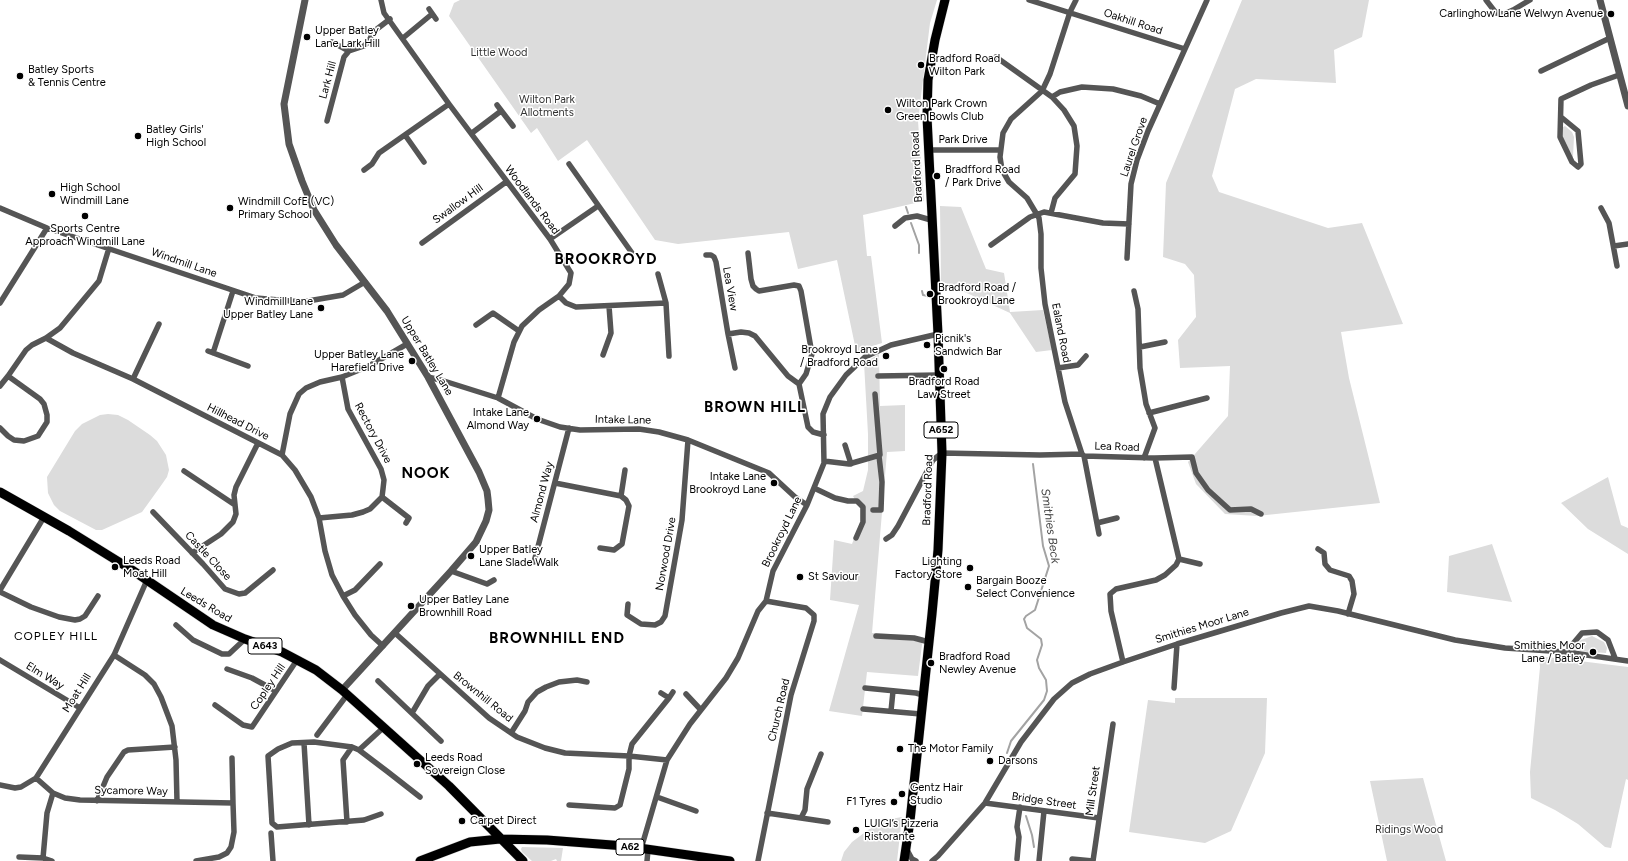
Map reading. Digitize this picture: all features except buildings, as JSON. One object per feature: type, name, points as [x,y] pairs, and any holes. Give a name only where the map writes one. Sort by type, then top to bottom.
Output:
[{"type":"main road","name":"Bradford Road","points":[[904,861],[938,550],[942,453],[940,375],[928,150],[928,80],[935,40],[945,0]]},
{"type":"main road","name":"Leeds Road","points":[[0,492],[147,580],[213,625],[245,640],[282,652],[316,670],[344,692],[449,786],[500,839]]},
{"type":"main road","name":"A62","points":[[420,861],[470,842],[500,839],[547,840],[644,849],[730,861]]},
{"type":"main road","name":"A643","points":[[500,839],[523,861]]},
{"type":"street","name":"Upper Batley Lane","points":[[305,0],[284,104],[289,144],[314,210],[336,245],[387,311],[428,377],[488,491],[489,510],[486,521],[476,542],[344,692]]},
{"type":"street","name":"Woodlands Road","points":[[381,0],[384,13],[390,19],[449,104],[472,133],[506,182],[550,239],[571,273],[569,284],[559,296],[539,310],[522,326],[514,342],[498,398]]},
{"type":"street","name":"Oakhill Road","points":[[1029,0],[1184,49]]},
{"type":"street","points":[[1037,214],[1027,198],[1009,182],[1002,170],[1000,150],[1003,133],[1010,119],[1042,91],[1050,74],[1070,12],[1076,0]]},
{"type":"street","name":"Laurel Grove","points":[[1127,258],[1131,184],[1143,146],[1160,104],[1206,0]]},
{"type":"street","points":[[1486,0],[1496,12],[1504,14],[1530,0]]},
{"type":"street","points":[[1600,0],[1628,106]]},
{"type":"street","points":[[403,38],[431,11],[436,19]]},
{"type":"street","name":"Lark Hill","points":[[327,121],[344,56],[349,51],[364,46],[369,41],[373,32],[390,19]]},
{"type":"street","points":[[1541,71],[1610,38]]},
{"type":"street","points":[[332,42],[349,51]]},
{"type":"street","points":[[996,57],[1052,97],[1064,110],[1074,126],[1077,146],[1075,174],[1055,198],[1051,213]]},
{"type":"street","points":[[1562,117],[1578,131],[1581,164],[1578,168],[1572,162],[1560,137],[1562,117],[1561,99],[1591,85],[1619,75]]},
{"type":"street","points":[[1052,97],[1060,92],[1082,87],[1113,90],[1141,96],[1160,104]]},
{"type":"street","points":[[364,170],[372,164],[379,153],[449,104]]},
{"type":"street","points":[[497,105],[513,126]]},
{"type":"street","points":[[472,133],[501,111]]},
{"type":"street","points":[[405,135],[424,162]]},
{"type":"street","name":"Park Drive","points":[[928,150],[1000,150]]},
{"type":"street","points":[[569,164],[632,253]]},
{"type":"street","name":"Swallow Hill","points":[[422,243],[506,182]]},
{"type":"street","points":[[550,239],[598,206]]},
{"type":"street","name":"Windmill Lane","points":[[0,208],[47,228],[256,298],[302,302],[343,295],[365,282]]},
{"type":"street","points":[[1601,208],[1610,223],[1617,266]]},
{"type":"street","points":[[991,245],[1030,216],[1037,214],[1051,213],[1103,223],[1129,224]]},
{"type":"street","name":"Ealand Road","points":[[1037,214],[1041,229],[1042,283],[1058,368],[1065,402],[1083,455],[1097,522],[1098,534]]},
{"type":"street","points":[[895,226],[905,218],[917,216],[931,220]]},
{"type":"street","points":[[0,302],[47,228]]},
{"type":"street","points":[[1614,246],[1628,244]]},
{"type":"street","points":[[0,386],[26,350],[60,328],[99,281],[109,248]]},
{"type":"street","points":[[748,253],[753,286],[756,289],[759,291],[794,285],[799,286],[802,291],[812,354],[806,374],[799,384]]},
{"type":"street","name":"Lea View","points":[[706,255],[711,254],[716,262],[735,368]]},
{"type":"street","points":[[658,274],[666,303],[669,356]]},
{"type":"street","points":[[233,291],[210,352],[248,366]]},
{"type":"street","points":[[1134,291],[1138,309],[1140,368],[1146,404],[1155,428],[1144,458]]},
{"type":"street","points":[[559,296],[566,303],[576,307],[666,303]]},
{"type":"street","points":[[603,355],[612,333],[609,306]]},
{"type":"street","points":[[476,325],[492,313],[520,331]]},
{"type":"street","points":[[133,379],[159,324]]},
{"type":"street","points":[[728,334],[749,333],[755,336],[788,376],[799,384],[808,427],[814,432],[824,434]]},
{"type":"street","name":"Brookroyd Lane","points":[[647,861],[644,849],[656,797],[667,760],[690,724],[726,678],[738,658],[758,611],[766,601],[773,571],[807,505],[814,488],[824,461],[823,414],[830,397],[846,374],[865,357],[891,345],[938,334]]},
{"type":"street","name":"Hillhead Drive","points":[[46,338],[73,353],[133,379],[282,455],[296,470],[311,497],[319,518],[325,551],[332,575],[343,596],[355,616],[371,635],[383,646]]},
{"type":"street","points":[[1140,347],[1165,342]]},
{"type":"street","points":[[282,455],[290,414],[299,394],[306,388],[320,382],[342,377],[369,366],[407,344]]},
{"type":"street","points":[[1058,368],[1078,365],[1086,356]]},
{"type":"street","points":[[878,376],[940,375]]},
{"type":"street","points":[[0,428],[14,440],[24,441],[38,436],[47,422],[44,404],[40,399],[8,376]]},
{"type":"street","name":"Rectory Drive","points":[[342,377],[348,410],[382,469],[384,480],[382,497]]},
{"type":"street","name":"Intake Lane","points":[[428,377],[498,398],[537,419],[560,427],[580,430],[639,429],[659,432],[688,440],[769,473],[795,497],[807,505]]},
{"type":"street","points":[[873,510],[880,510],[882,482],[874,394]]},
{"type":"street","points":[[1149,413],[1207,398]]},
{"type":"street","name":"Almond Way","points":[[534,562],[569,428]]},
{"type":"street","name":"Norwood Drive","points":[[628,604],[627,615],[641,624],[655,625],[661,622],[665,616],[682,520],[688,440]]},
{"type":"street","points":[[192,553],[229,528],[233,522],[236,514],[234,495],[236,487],[258,443]]},
{"type":"street","points":[[845,445],[851,464]]},
{"type":"street","points":[[886,539],[892,535],[898,526],[933,460],[942,453]]},
{"type":"street","name":"Lea Road","points":[[942,453],[1083,455],[1144,458],[1192,457],[1196,473],[1208,490],[1230,510],[1251,509],[1261,514]]},
{"type":"street","points":[[824,461],[851,464],[879,456]]},
{"type":"street","points":[[1123,662],[1111,611],[1110,594],[1116,589],[1156,580],[1165,575],[1176,565],[1179,559],[1155,458]]},
{"type":"street","points":[[621,496],[625,470]]},
{"type":"street","points":[[184,471],[235,505]]},
{"type":"street","points":[[555,483],[621,496],[626,500],[629,506],[622,544],[614,550],[600,548]]},
{"type":"street","points":[[814,488],[835,498],[848,501],[857,501],[863,507],[863,522],[856,538]]},
{"type":"street","points":[[319,518],[352,516],[370,508],[382,497],[409,518],[406,523]]},
{"type":"street","name":"Castle Close","points":[[152,512],[225,589],[239,594],[245,593],[273,570]]},
{"type":"street","points":[[44,517],[0,591],[31,607],[59,617],[76,620],[85,616],[98,596]]},
{"type":"street","points":[[1097,522],[1117,518]]},
{"type":"street","points":[[1318,549],[1324,553],[1326,564],[1330,570],[1349,576],[1352,581],[1354,594],[1348,614]]},
{"type":"street","points":[[1179,559],[1200,564]]},
{"type":"street","points":[[343,596],[355,590],[380,564]]},
{"type":"street","points":[[452,571],[487,584],[494,580]]},
{"type":"street","name":"Moat Hill","points":[[0,785],[15,788],[21,787],[36,778],[114,655],[147,580]]},
{"type":"street","name":"Church Road","points":[[758,861],[791,696],[814,621],[814,615],[806,608],[766,601]]},
{"type":"street","name":"Smithies Moor Lane","points":[[932,861],[985,803],[1021,742],[1054,699],[1072,683],[1090,674],[1123,662],[1281,613],[1309,606],[1455,640],[1505,648],[1566,652],[1628,661]]},
{"type":"street","points":[[176,625],[193,640],[222,654],[229,654],[245,640]]},
{"type":"street","points":[[1566,652],[1582,633],[1597,632],[1608,640],[1615,658]]},
{"type":"street","name":"Brownhill Road","points":[[395,633],[489,718],[511,732],[545,748],[565,753],[629,756],[667,760]]},
{"type":"street","points":[[876,636],[914,638],[928,642]]},
{"type":"street","points":[[1174,688],[1178,644]]},
{"type":"street","points":[[114,655],[145,675],[158,690],[172,726],[176,760],[177,802]]},
{"type":"street","name":"Elm Way","points":[[0,660],[80,708]]},
{"type":"street","name":"Copley Hill","points":[[215,705],[243,725],[252,726],[297,660]]},
{"type":"street","points":[[227,669],[252,678],[276,691]]},
{"type":"street","points":[[412,713],[428,686],[440,674]]},
{"type":"street","points":[[378,680],[441,741]]},
{"type":"street","points":[[511,732],[528,702],[537,692],[559,682],[577,680],[587,682]]},
{"type":"street","points":[[865,688],[923,695]]},
{"type":"street","points":[[891,711],[893,691]]},
{"type":"street","points":[[317,734],[344,692]]},
{"type":"street","points":[[568,805],[615,808],[620,805],[629,769],[629,756],[632,744],[673,692]]},
{"type":"street","points":[[661,693],[669,698]]},
{"type":"street","points":[[686,694],[701,710]]},
{"type":"street","points":[[862,709],[921,714]]},
{"type":"street","name":"Mill Street","points":[[1093,861],[1113,724]]},
{"type":"street","points":[[358,750],[383,728]]},
{"type":"street","points":[[381,814],[364,820],[277,827],[272,823],[268,756],[278,749],[292,744],[314,742],[352,747],[420,797]]},
{"type":"street","points":[[304,743],[309,825]]},
{"type":"street","points":[[97,801],[107,777],[124,752],[128,750],[175,747]]},
{"type":"street","points":[[347,822],[343,760],[352,747]]},
{"type":"street","points":[[801,818],[805,810],[807,789],[820,754]]},
{"type":"street","points":[[196,861],[220,857],[227,853],[231,847],[234,832],[232,758]]},
{"type":"street","name":"Sycamore Way","points":[[36,778],[53,793],[65,798],[97,801],[233,803]]},
{"type":"street","points":[[43,858],[47,812],[53,793]]},
{"type":"street","points":[[656,797],[696,810]]},
{"type":"street","name":"Bridge Street","points":[[985,803],[1099,818]]},
{"type":"street","points":[[1017,859],[1019,837],[1017,828],[1020,807]]},
{"type":"street","points":[[1039,861],[1044,811]]},
{"type":"street","points":[[767,813],[828,822]]},
{"type":"street","points":[[272,833],[273,861]]},
{"type":"street","points":[[906,848],[912,859],[916,861]]},
{"type":"street","points":[[19,857],[43,858],[52,861]]},
{"type":"street","points":[[1072,859],[1093,861]]},
{"type":"green space","points":[[460,0],[937,0],[930,23],[918,121],[924,201],[863,215],[867,256],[871,256],[882,343],[866,348],[857,355],[837,260],[798,269],[789,232],[678,244],[655,240],[587,140],[558,161],[537,128],[531,133],[449,16],[454,3]]},
{"type":"green space","points":[[1242,0],[1369,0],[1362,37],[1334,50],[1336,83],[1256,79],[1235,89],[1212,176],[1219,192],[1328,228],[1362,223],[1403,324],[1341,332],[1349,378],[1380,503],[1257,516],[1225,514],[1196,484],[1188,462],[1228,416],[1230,366],[1180,368],[1178,340],[1196,317],[1194,275],[1185,264],[1163,257],[1166,183]]},
{"type":"green space","points":[[1565,126],[1572,132],[1574,137],[1573,157],[1562,140],[1563,127]]},
{"type":"green space","points":[[940,206],[961,207],[986,269],[1004,273],[1010,312],[1043,310],[1052,350],[1036,352],[1010,313],[941,281]]},
{"type":"green space","points":[[879,354],[880,406],[905,405],[905,451],[887,452],[872,633],[923,637],[918,676],[867,672],[862,716],[829,711],[859,605],[830,600],[834,540],[852,544],[860,522],[860,508],[853,496],[863,491],[868,470],[868,434],[864,363]]},
{"type":"green space","points":[[100,415],[118,415],[128,420],[157,441],[166,455],[169,470],[167,477],[142,512],[102,530],[96,530],[60,511],[54,505],[48,493],[47,477],[75,431],[82,424]]},
{"type":"green space","points":[[1608,477],[1621,525],[1628,528],[1628,554],[1588,529],[1561,503]]},
{"type":"green space","points":[[1492,544],[1512,602],[1447,592],[1449,556]]},
{"type":"green space","points":[[1592,636],[1604,642],[1607,648],[1606,653],[1574,651],[1575,646],[1581,640]]},
{"type":"green space","points":[[1539,656],[1628,667],[1628,780],[1626,779],[1611,848],[1605,847],[1578,824],[1531,798],[1530,772],[1540,667]]},
{"type":"green space","points":[[1175,698],[1267,698],[1265,753],[1231,831],[1205,843],[1129,832],[1148,700],[1175,703]]},
{"type":"green space","name":"Ridings Wood","points":[[1423,778],[1446,861],[1387,861],[1370,781]]},
{"type":"green space","points":[[902,817],[897,861],[841,861],[844,852],[852,842],[868,830],[885,820]]},
{"type":"green space","points":[[522,847],[563,848],[561,861],[557,861],[556,859],[551,861],[532,861],[522,852]]},
{"type":"waterway","name":"Smithies Beck","points":[[906,207],[908,213]]},
{"type":"waterway","name":"Smithies Beck","points":[[911,223],[919,245],[919,253]]},
{"type":"waterway","name":"Smithies Beck","points":[[922,291],[923,295],[928,296]]},
{"type":"waterway","name":"Smithies Beck","points":[[1007,753],[1011,741],[1044,700],[1047,691],[1046,680],[1039,668],[1037,660],[1042,645],[1041,639],[1027,628],[1024,619],[1035,610],[1049,566],[1043,546],[1033,464]]},
{"type":"waterway","name":"Smithies Beck","points":[[1026,802],[1027,798]]},
{"type":"waterway","name":"Smithies Beck","points":[[1026,816],[1034,847]]},
{"type":"place","name":"Carlinghow Lane Welwyn Avenue","points":[[1611,14]]},
{"type":"place","name":"Upper Batley Lane Lark Hill","points":[[307,37]]},
{"type":"place","name":"Bradford Road Wilton Park","points":[[921,65]]},
{"type":"place","name":"Batley Sports & Tennis Centre","points":[[20,76]]},
{"type":"place","name":"Wilton Park Crown Green Bowls Club","points":[[888,110]]},
{"type":"place","name":"Batley Girls' High School","points":[[138,136]]},
{"type":"place","name":"Bradfford Road / Park Drive","points":[[937,176]]},
{"type":"place","name":"High School Windmill Lane","points":[[52,194]]},
{"type":"place","name":"Windmill CofE (VC) Primary School","points":[[230,208]]},
{"type":"place","name":"Sports Centre Approach Windmill Lane","points":[[85,216]]},
{"type":"place","name":"Bradford Road / Brookroyd Lane","points":[[930,294]]},
{"type":"place","name":"Windmill Lane Upper Batley Lane","points":[[321,308]]},
{"type":"place","name":"Picnik's Sandwich Bar","points":[[927,345]]},
{"type":"place","name":"Brookroyd Lane / Bradford Road","points":[[886,356]]},
{"type":"place","name":"Upper Batley Lane Harefield Drive","points":[[412,361]]},
{"type":"place","name":"Bradford Road Law Street","points":[[944,369]]},
{"type":"place","name":"Intake Lane Almond Way","points":[[537,419]]},
{"type":"place","name":"Intake Lane Brookroyd Lane","points":[[774,483]]},
{"type":"place","name":"Upper Batley Lane Slade Walk","points":[[471,556]]},
{"type":"place","name":"Leeds Road Moat Hill","points":[[115,567]]},
{"type":"place","name":"Lighting Factory Store","points":[[970,568]]},
{"type":"place","name":"St Saviour","points":[[800,577]]},
{"type":"place","name":"Bargain Booze Select Convenience","points":[[968,587]]},
{"type":"place","name":"Upper Batley Lane Brownhill Road","points":[[411,606]]},
{"type":"place","name":"Smithies Moor Lane / Batley","points":[[1593,652]]},
{"type":"place","name":"Bradford Road Newley Avenue","points":[[931,663]]},
{"type":"place","name":"The Motor Family","points":[[900,749]]},
{"type":"place","name":"Darsons","points":[[990,761]]},
{"type":"place","name":"Leeds Road Sovereign Close","points":[[417,764]]},
{"type":"place","name":"Gentz Hair Studio","points":[[902,794]]},
{"type":"place","name":"F1 Tyres","points":[[894,802]]},
{"type":"place","name":"Carpet Direct","points":[[462,821]]},
{"type":"place","name":"LUIGI’s Pizzeria Ristorante","points":[[856,830]]},
{"type":"district","name":"BROOKROYD","points":[[606,260]]},
{"type":"district","name":"BROWN HILL","points":[[755,408]]},
{"type":"district","name":"NOOK","points":[[426,474]]},
{"type":"district","name":"COPLEY HILL","points":[[56,636]]},
{"type":"district","name":"BROWNHILL END","points":[[557,639]]},
{"type":"park label","name":"Little Wood","points":[[499,53]]},
{"type":"park label","name":"Wilton Park Allotments","points":[[547,106]]}]
